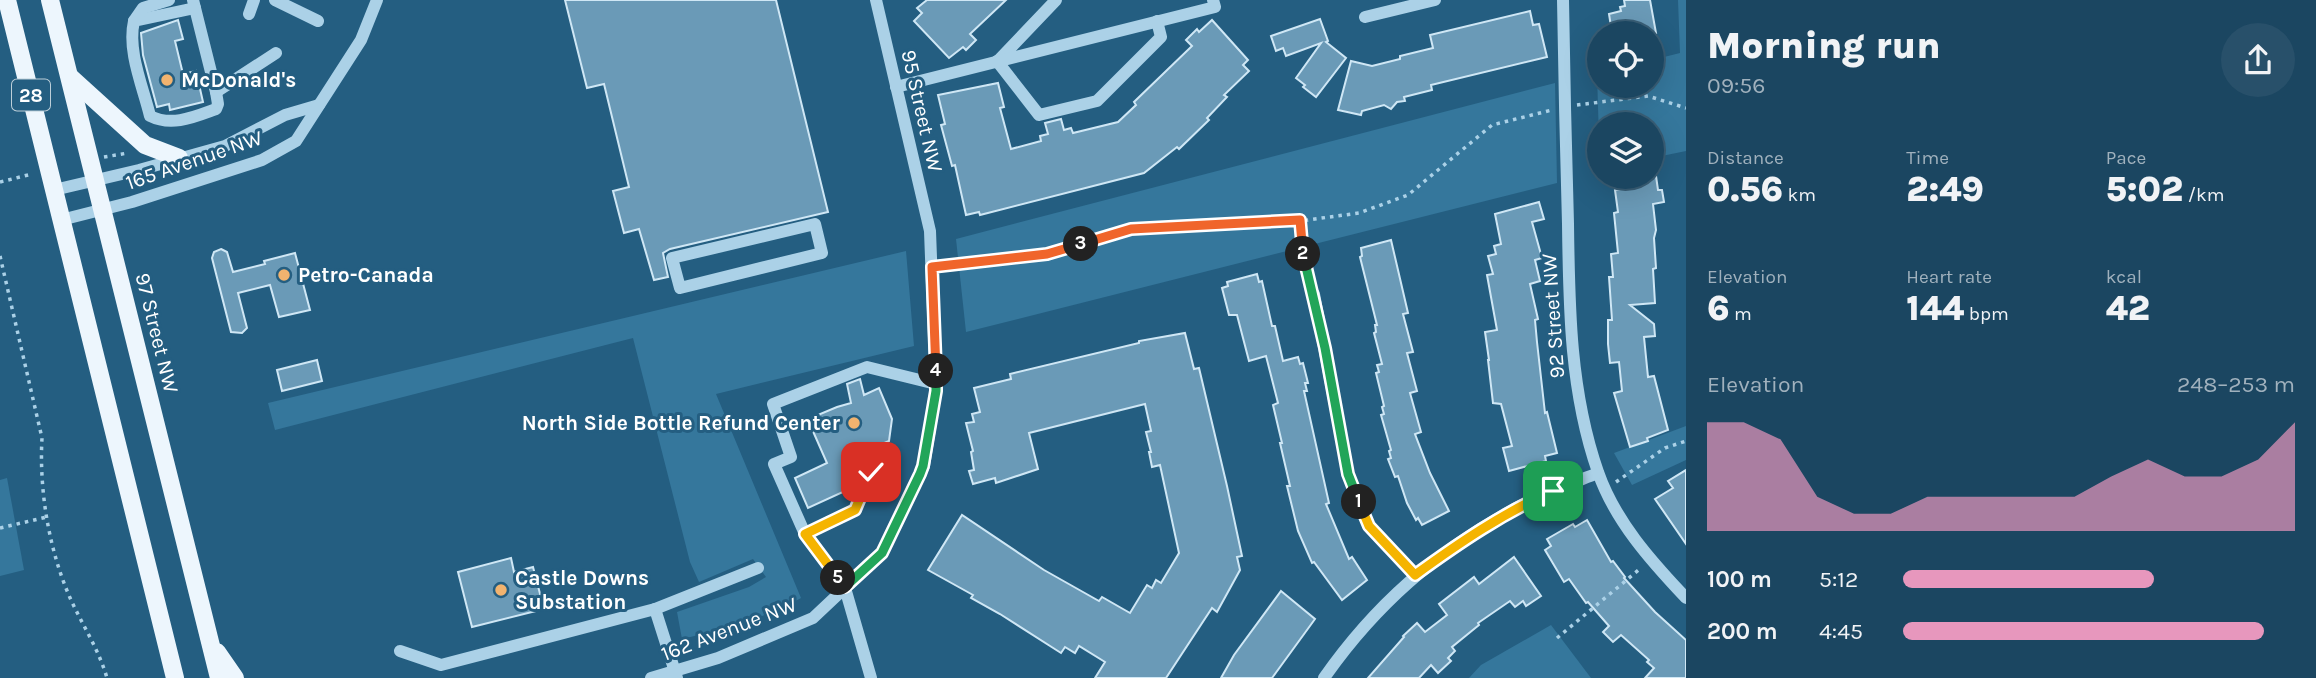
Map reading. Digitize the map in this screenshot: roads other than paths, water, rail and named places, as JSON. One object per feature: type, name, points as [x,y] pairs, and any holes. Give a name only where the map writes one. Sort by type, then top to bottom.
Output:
[{"type":"main road","name":"28","points":[[7,0],[54,190]]},
{"type":"main road","name":"97 Street NW","points":[[51,0],[219,678]]},
{"type":"main road","points":[[70,77],[145,145],[179,158]]},
{"type":"main road","points":[[54,190],[175,678]]},
{"type":"main road","points":[[211,643],[235,678]]},
{"type":"street","points":[[134,21],[194,4],[216,92],[216,109],[171,122],[150,116],[132,31],[134,21],[143,8],[169,0]]},
{"type":"street","points":[[249,14],[254,0]]},
{"type":"street","points":[[275,0],[318,21]]},
{"type":"street","name":"165 Avenue NW","points":[[61,220],[102,210],[262,160],[296,141],[361,40],[377,0]]},
{"type":"street","name":"95 Street NW","points":[[876,0],[930,231]]},
{"type":"street","points":[[998,61],[1056,0]]},
{"type":"street","points":[[896,87],[1215,7],[1213,0]]},
{"type":"street","points":[[1365,17],[1435,0]]},
{"type":"street","name":"92 Street NW","points":[[1563,0],[1572,354],[1586,433],[1598,473],[1626,526],[1651,561],[1686,598]]},
{"type":"street","points":[[998,61],[1039,115],[1086,104],[1097,101],[1161,37],[1157,22]]},
{"type":"street","points":[[216,92],[276,53]]},
{"type":"street","name":"165 Avenue NW","points":[[54,190],[225,146],[285,115],[319,105]]},
{"type":"street","points":[[815,224],[822,253],[680,288],[672,258],[815,224]]},
{"type":"street","name":"162 Avenue NW","points":[[651,678],[676,674],[813,618],[882,553],[923,466],[936,384],[930,231]]},
{"type":"street","points":[[1314,294],[1348,474],[1369,526],[1415,575]]},
{"type":"street","points":[[871,678],[845,587],[805,534],[774,464],[791,457],[773,404],[867,367],[936,384]]},
{"type":"street","points":[[805,534],[855,510],[871,472]]},
{"type":"street","points":[[1324,678],[1374,616],[1415,575],[1462,541],[1516,508],[1598,473]]},
{"type":"street","points":[[400,651],[441,665],[655,610],[758,568]]},
{"type":"street","points":[[655,610],[676,674]]},
{"type":"place","name":"McDonald's","points":[[167,80]]},
{"type":"place","name":"Petro-Canada","points":[[284,275]]},
{"type":"place","name":"North Side Bottle Refund Center","points":[[854,423]]},
{"type":"place","name":"Castle Downs Substation","points":[[501,590]]}]
